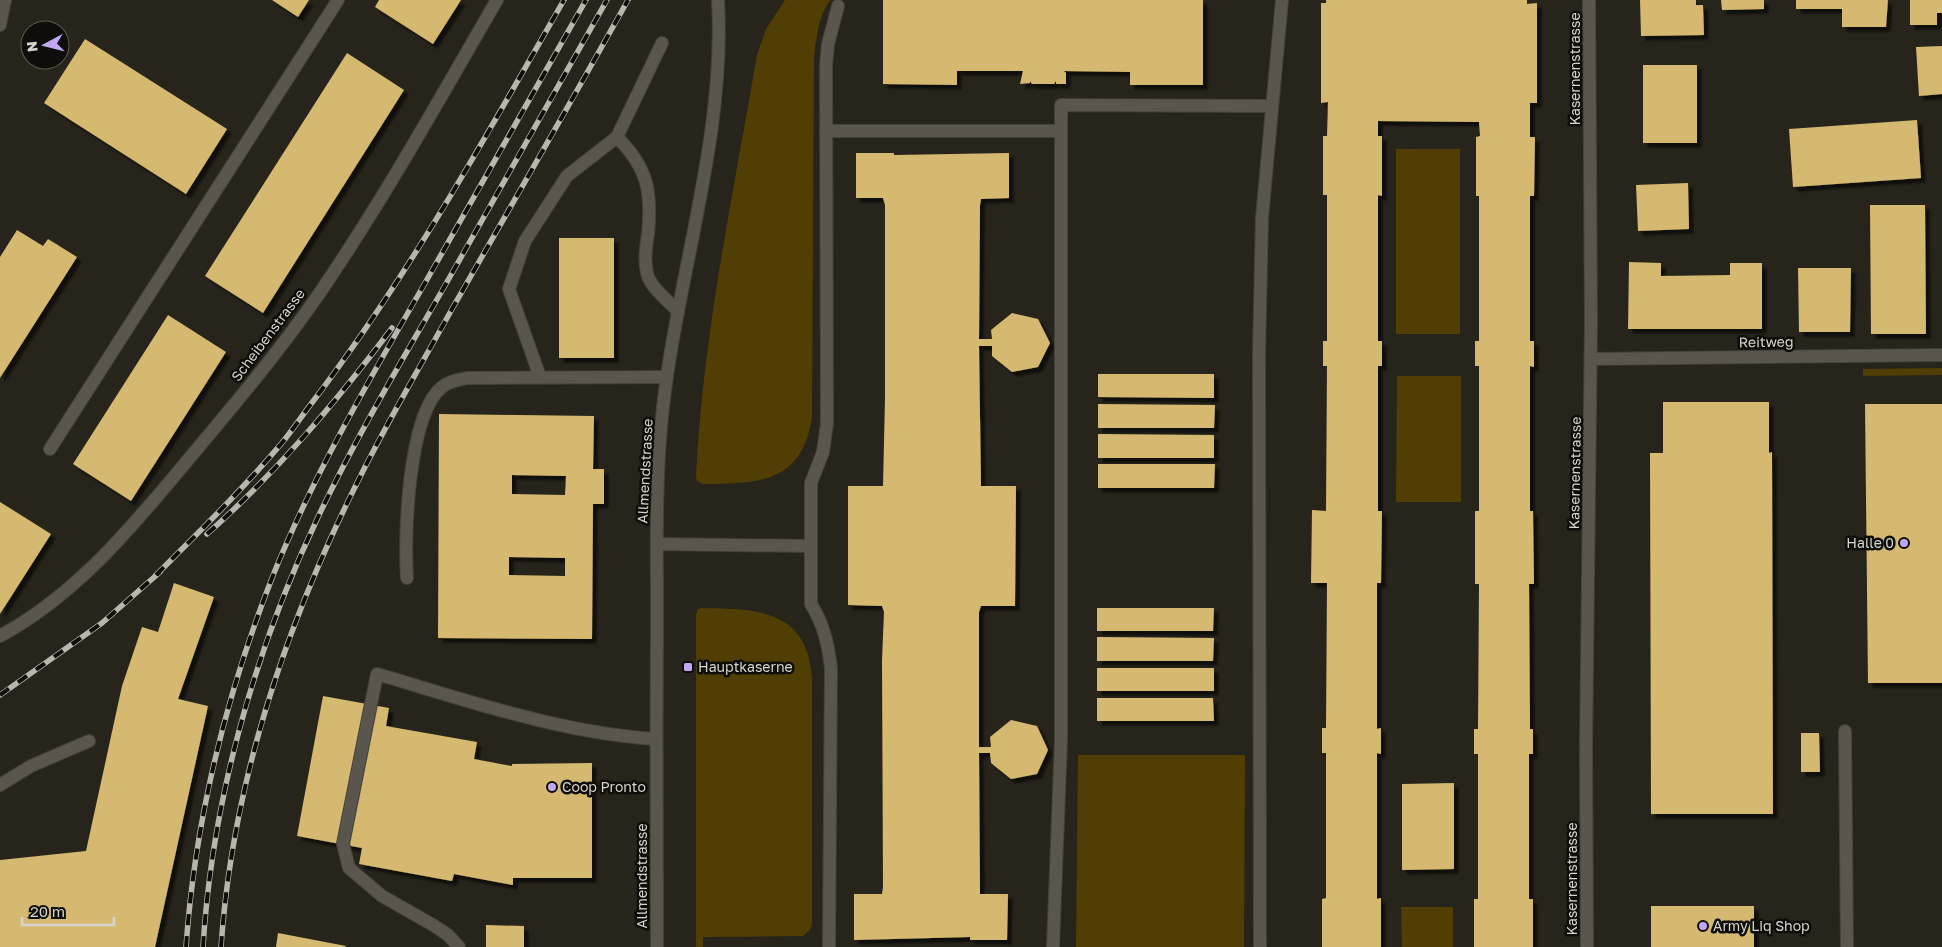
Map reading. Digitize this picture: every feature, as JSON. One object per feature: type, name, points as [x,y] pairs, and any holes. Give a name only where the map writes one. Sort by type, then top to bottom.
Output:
[{"type":"street","points":[[0,25],[5,0]]},
{"type":"street","points":[[50,449],[338,0]]},
{"type":"street","name":"Scheibenstrasse","points":[[0,636],[62,593],[111,548],[138,520],[260,372],[335,271],[497,0]]},
{"type":"street","name":"Allmendstrasse","points":[[657,947],[657,544],[661,435],[667,377],[712,117],[719,45],[718,0]]},
{"type":"street","points":[[1260,947],[1259,353],[1263,199],[1282,0]]},
{"type":"street","name":"Kasernenstrasse","points":[[1587,947],[1586,747],[1591,359],[1589,0]]},
{"type":"street","points":[[829,947],[831,668],[827,639],[821,620],[811,604],[811,483],[822,452],[827,424],[826,64],[828,44],[838,6]]},
{"type":"street","points":[[540,377],[509,289],[526,241],[567,176],[617,137],[662,43]]},
{"type":"street","points":[[1053,947],[1061,730],[1061,105],[1272,106]]},
{"type":"street","points":[[826,131],[1061,130]]},
{"type":"street","points":[[617,137],[633,153],[644,174],[650,205],[646,257],[647,274],[657,290],[678,311]]},
{"type":"street","name":"Reitweg","points":[[1591,359],[1942,355]]},
{"type":"street","points":[[407,578],[404,533],[406,503],[418,440],[432,398],[442,387],[460,380],[540,377],[667,377]]},
{"type":"street","points":[[657,544],[811,546]]},
{"type":"street","points":[[459,947],[448,935],[382,896],[349,868],[343,844],[377,674],[519,716],[617,736],[656,739]]},
{"type":"street","points":[[1845,731],[1847,947]]},
{"type":"street","points":[[0,785],[31,766],[89,741]]},
{"type":"shaded area","points":[[785,0],[831,0],[821,19],[814,59],[812,417],[807,439],[799,456],[788,467],[775,475],[742,483],[703,484],[697,481],[696,476],[700,423],[705,370],[720,265],[757,55],[766,29]]},
{"type":"shaded area","points":[[1396,149],[1460,149],[1460,334],[1396,334]]},
{"type":"shaded area","points":[[1942,368],[1942,375],[1863,376],[1863,369]]},
{"type":"shaded area","points":[[1397,376],[1461,376],[1461,502],[1396,502]]},
{"type":"shaded area","points":[[698,609],[760,612],[776,618],[790,626],[801,639],[808,656],[812,679],[812,924],[810,930],[803,936],[703,937],[703,947],[696,947],[696,615]]},
{"type":"shaded area","points":[[1078,755],[1245,755],[1244,947],[1076,947]]},
{"type":"shaded area","points":[[1401,907],[1453,907],[1453,947],[1402,947]]},
{"type":"building","points":[[272,0],[309,0],[298,17]]},
{"type":"building","points":[[379,0],[461,0],[433,44],[375,7]]},
{"type":"building","points":[[883,0],[1203,0],[1203,85],[1130,85],[1130,72],[1064,71],[1066,73],[1066,84],[1056,84],[1056,81],[1054,84],[1032,84],[1030,81],[1030,83],[1020,84],[1023,71],[957,71],[957,85],[883,84]]},
{"type":"building","points":[[1326,0],[1527,0],[1527,4],[1537,3],[1537,103],[1530,103],[1530,137],[1535,137],[1534,196],[1530,196],[1530,341],[1534,341],[1534,367],[1530,366],[1530,511],[1533,511],[1534,584],[1529,584],[1530,729],[1533,729],[1533,754],[1529,754],[1529,899],[1533,899],[1533,947],[1474,947],[1474,899],[1478,899],[1478,754],[1474,754],[1474,729],[1478,729],[1479,584],[1475,584],[1475,511],[1479,511],[1479,366],[1475,366],[1475,341],[1479,341],[1479,196],[1476,196],[1476,137],[1480,136],[1479,122],[1378,121],[1378,136],[1382,136],[1382,196],[1378,195],[1378,341],[1382,341],[1382,366],[1378,366],[1378,511],[1382,511],[1381,583],[1377,583],[1377,729],[1381,728],[1381,754],[1377,753],[1377,899],[1381,898],[1381,947],[1322,947],[1322,899],[1326,898],[1326,753],[1322,753],[1322,728],[1326,728],[1327,583],[1311,583],[1312,510],[1326,511],[1327,366],[1323,366],[1323,341],[1327,341],[1327,195],[1323,195],[1323,136],[1327,136],[1328,102],[1321,103],[1321,3],[1326,3]]},
{"type":"building","points":[[1640,0],[1696,0],[1696,5],[1703,5],[1704,35],[1641,36]]},
{"type":"building","points":[[1721,0],[1764,0],[1764,9],[1722,10]]},
{"type":"building","points":[[1796,0],[1888,0],[1886,27],[1842,27],[1842,9],[1796,9]]},
{"type":"building","points":[[1910,0],[1942,0],[1942,13],[1937,13],[1937,25],[1910,25]]},
{"type":"building","points":[[85,39],[227,129],[186,194],[44,103],[65,70],[70,70],[70,62]]},
{"type":"building","points":[[1942,46],[1942,94],[1919,96],[1916,47]]},
{"type":"building","points":[[347,53],[404,90],[263,313],[205,276]]},
{"type":"building","points":[[1643,65],[1697,65],[1697,143],[1643,143]]},
{"type":"building","points":[[1917,120],[1921,178],[1793,187],[1789,129]]},
{"type":"building","points":[[856,153],[894,153],[894,155],[1009,153],[1009,198],[981,199],[980,205],[979,339],[992,339],[991,330],[1012,313],[1038,319],[1050,343],[1038,367],[1012,372],[992,356],[992,346],[979,346],[981,486],[1016,486],[1015,606],[981,606],[979,612],[979,747],[991,747],[990,737],[1011,720],[1037,726],[1048,750],[1037,774],[1011,779],[991,763],[990,753],[979,753],[980,894],[1008,894],[1007,940],[970,940],[970,937],[854,940],[854,894],[882,894],[883,887],[882,660],[884,612],[882,606],[848,605],[848,486],[883,486],[885,398],[885,205],[883,198],[856,198]]},
{"type":"building","points":[[1688,183],[1689,229],[1638,231],[1636,185]]},
{"type":"building","points":[[1870,205],[1925,205],[1926,334],[1871,334]]},
{"type":"building","points":[[17,230],[43,246],[48,239],[77,257],[0,378],[0,257]]},
{"type":"building","points":[[559,238],[614,238],[614,358],[559,358]]},
{"type":"building","points":[[1629,262],[1661,263],[1661,276],[1730,275],[1730,263],[1762,263],[1762,329],[1628,329]]},
{"type":"building","points":[[1798,268],[1851,268],[1850,332],[1799,332]]},
{"type":"building","points":[[168,315],[226,352],[131,501],[73,464]]},
{"type":"building","points":[[1098,374],[1214,374],[1214,398],[1098,397]]},
{"type":"building","points":[[1663,402],[1769,402],[1769,453],[1772,452],[1773,814],[1651,814],[1650,453],[1663,453]]},
{"type":"building","points":[[1098,404],[1215,405],[1214,428],[1098,428]]},
{"type":"building","name":"Halle 0","points":[[1865,404],[1942,404],[1942,683],[1868,683]]},
{"type":"building","points":[[439,414],[594,416],[593,469],[604,469],[604,504],[593,504],[592,639],[438,638]],"holes":[[[512,475],[566,476],[565,495],[512,494]],[[509,557],[565,558],[565,576],[509,575]]]},
{"type":"building","points":[[1098,434],[1214,435],[1214,458],[1098,458]]},
{"type":"building","points":[[1098,464],[1215,464],[1214,488],[1098,488]]},
{"type":"building","points":[[0,502],[51,534],[0,614]]},
{"type":"building","points":[[174,583],[214,597],[178,699],[208,706],[155,947],[0,947],[0,860],[86,851],[122,686],[142,627],[158,632]]},
{"type":"building","points":[[1097,608],[1214,608],[1213,631],[1097,631]]},
{"type":"building","points":[[1097,637],[1214,638],[1213,661],[1097,661]]},
{"type":"building","points":[[1097,668],[1214,668],[1214,691],[1097,691]]},
{"type":"building","points":[[323,696],[389,708],[386,726],[477,742],[474,759],[512,766],[512,764],[592,763],[592,878],[513,878],[513,885],[454,874],[452,881],[359,864],[362,848],[297,836]]},
{"type":"building","points":[[1097,698],[1213,698],[1214,721],[1097,721]]},
{"type":"building","points":[[1801,733],[1819,733],[1820,772],[1801,772]]},
{"type":"building","points":[[1454,783],[1454,869],[1402,870],[1402,784]]},
{"type":"building","name":"Army Liq Shop","points":[[1651,906],[1754,906],[1754,947],[1651,947]]},
{"type":"building","points":[[486,925],[524,926],[524,947],[486,947]]},
{"type":"building","points":[[278,933],[346,946],[276,947]]},
{"type":"railway","points":[[156,575],[220,511],[266,461],[289,434],[346,356],[413,257],[564,0]]},
{"type":"railway","points":[[186,947],[197,851],[216,757],[242,664],[274,573],[306,500],[381,359],[586,0]]},
{"type":"railway","points":[[203,947],[208,891],[216,836],[240,726],[275,618],[296,566],[319,515],[365,426],[607,0]]},
{"type":"railway","points":[[221,947],[227,887],[250,767],[285,651],[331,538],[391,417],[628,0]]},
{"type":"railway","points":[[207,534],[258,486],[305,436],[392,328]]},
{"type":"railway","points":[[0,695],[102,623],[160,572]]},
{"type":"place","name":"Halle 0","points":[[1904,543]]},
{"type":"place","name":"Hauptkaserne","points":[[688,667]]},
{"type":"place","name":"Coop Pronto","points":[[552,787]]},
{"type":"place","name":"Army Liq Shop","points":[[1703,926]]}]
